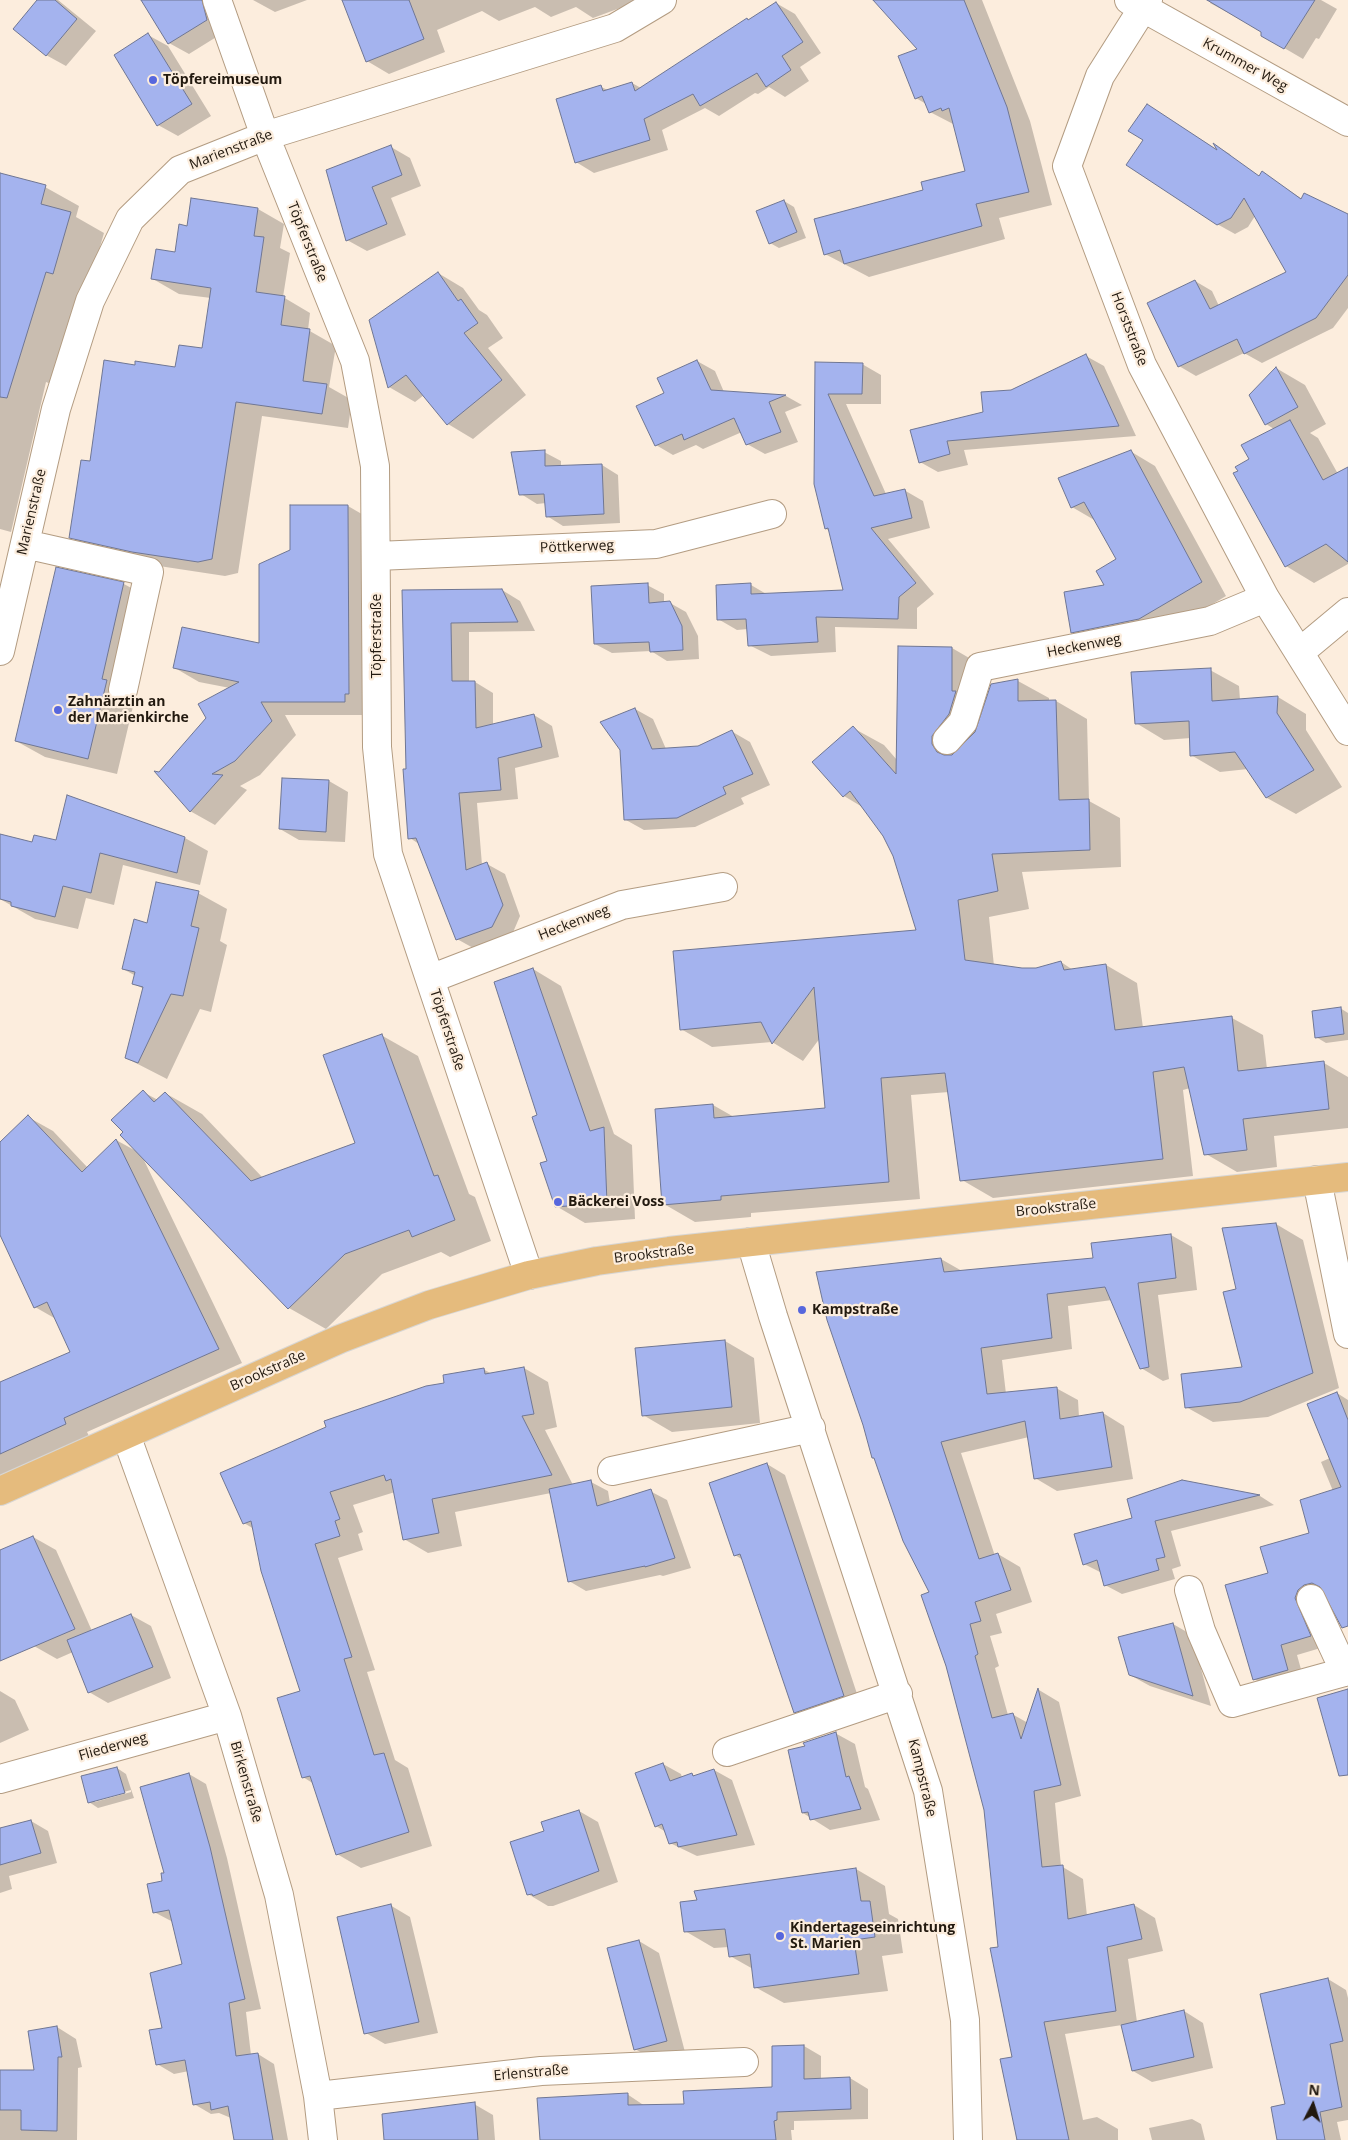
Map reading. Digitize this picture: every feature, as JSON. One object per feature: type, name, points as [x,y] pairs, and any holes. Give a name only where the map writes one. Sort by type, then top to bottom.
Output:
[{"type":"main road","name":"Brookstraße","points":[[0,1491],[340,1339],[429,1305],[529,1275],[631,1256],[1348,1177]]},
{"type":"street","name":"Töpferstraße","points":[[217,0],[266,136],[355,361],[375,466],[377,747],[388,854],[529,1275]]},
{"type":"street","name":"Marienstraße","points":[[0,651],[56,409],[90,300],[130,219],[180,170],[266,136],[614,28],[662,0]]},
{"type":"street","name":"Krummer Weg","points":[[1140,3],[1348,122]]},
{"type":"street","name":"Horststraße","points":[[1140,3],[1100,76],[1067,166],[1142,365],[1265,598],[1348,731]]},
{"type":"street","name":"Pöttkerweg","points":[[377,556],[656,544],[772,514]]},
{"type":"street","points":[[25,544],[149,572],[123,690]]},
{"type":"street","name":"Heckenweg","points":[[947,740],[963,722],[980,667],[1210,621],[1265,598]]},
{"type":"street","points":[[1300,652],[1348,612]]},
{"type":"street","name":"Heckenweg","points":[[430,979],[622,905],[723,887]]},
{"type":"street","points":[[1317,1180],[1348,1334]]},
{"type":"street","name":"Kampstraße","points":[[751,1242],[773,1316],[928,1790],[965,2020],[968,2140]]},
{"type":"street","points":[[612,1471],[811,1428]]},
{"type":"street","name":"Birkenstraße","points":[[126,1435],[227,1716],[279,1895],[318,2096],[323,2140]]},
{"type":"street","points":[[1189,1590],[1201,1631],[1232,1703],[1347,1672],[1311,1599]]},
{"type":"street","points":[[727,1752],[898,1694]]},
{"type":"street","name":"Fliederweg","points":[[0,1779],[227,1716]]},
{"type":"street","name":"Erlenstraße","points":[[318,2096],[541,2071],[744,2062]]},
{"type":"building","points":[[37,0],[55,0],[77,19],[46,56],[13,29]]},
{"type":"building","name":"Töpfereimuseum","points":[[141,0],[202,0],[207,20],[168,44]]},
{"type":"building","points":[[342,0],[409,0],[424,39],[366,62]]},
{"type":"building","points":[[873,0],[964,0],[1007,107],[1029,192],[976,204],[982,226],[844,264],[840,250],[824,255],[814,219],[923,190],[921,182],[965,171],[949,108],[942,111],[941,108],[929,113],[922,96],[915,99],[898,56],[917,49]]},
{"type":"building","points":[[1207,0],[1315,0],[1284,49],[1261,36],[1261,32]]},
{"type":"building","points":[[776,2],[803,42],[782,56],[791,70],[766,87],[757,73],[700,106],[693,94],[644,119],[650,140],[575,163],[556,99],[601,85],[603,91],[632,82],[635,91],[747,18],[748,20]]},
{"type":"building","name":"Töpfereimuseum","points":[[148,33],[192,104],[157,126],[114,55]]},
{"type":"building","points":[[1147,104],[1217,150],[1213,143],[1259,176],[1262,171],[1301,199],[1304,193],[1348,214],[1348,275],[1316,318],[1244,354],[1237,339],[1178,367],[1147,303],[1195,280],[1210,309],[1286,272],[1244,198],[1231,218],[1217,225],[1126,165],[1143,140],[1128,131]]},
{"type":"building","points":[[391,145],[402,175],[372,187],[387,224],[346,241],[326,170]]},
{"type":"building","points":[[0,173],[46,185],[41,204],[71,212],[53,274],[46,272],[7,398],[0,397]]},
{"type":"building","points":[[191,198],[258,208],[254,236],[264,237],[256,292],[285,296],[281,325],[310,329],[303,381],[327,384],[322,414],[236,402],[212,559],[198,562],[132,552],[69,538],[81,460],[90,461],[104,360],[135,365],[135,361],[175,367],[179,345],[202,348],[211,288],[151,279],[156,249],[175,252],[179,224],[187,226]]},
{"type":"building","points":[[784,200],[797,232],[769,244],[756,211]]},
{"type":"building","points":[[438,272],[458,301],[461,299],[478,323],[464,333],[502,380],[447,425],[406,375],[388,388],[369,320]]},
{"type":"building","points":[[1086,354],[1119,426],[947,441],[950,454],[919,463],[910,430],[983,412],[981,392],[1011,390]]},
{"type":"building","points":[[697,360],[711,390],[786,395],[769,402],[781,432],[746,445],[734,418],[684,440],[682,434],[655,446],[636,406],[664,393],[657,378]]},
{"type":"building","points":[[815,362],[863,363],[862,394],[828,394],[874,496],[905,489],[912,518],[871,528],[916,583],[899,597],[898,619],[816,617],[818,642],[748,646],[746,619],[717,620],[716,585],[751,583],[751,594],[843,590],[828,528],[825,529],[814,484]]},
{"type":"building","points":[[1276,367],[1298,407],[1265,425],[1249,395]]},
{"type":"building","points":[[1290,420],[1323,480],[1348,467],[1348,562],[1326,544],[1285,567],[1233,473],[1238,471],[1235,467],[1249,459],[1241,445]]},
{"type":"building","points":[[545,450],[545,466],[602,464],[604,514],[546,517],[544,494],[519,495],[511,452]]},
{"type":"building","points":[[1131,450],[1202,582],[1139,619],[1071,633],[1064,592],[1104,585],[1096,571],[1116,559],[1084,502],[1071,508],[1058,478]]},
{"type":"building","points":[[290,505],[348,505],[349,694],[345,694],[345,702],[261,702],[272,721],[235,761],[212,774],[223,775],[190,812],[154,771],[159,772],[206,718],[198,704],[239,682],[173,668],[182,627],[259,643],[259,564],[290,550]]},
{"type":"building","points":[[56,567],[124,582],[102,679],[107,680],[88,759],[15,741]]},
{"type":"building","points":[[648,583],[649,603],[670,601],[682,626],[683,650],[650,652],[649,642],[594,644],[591,586]]},
{"type":"building","points":[[502,589],[518,622],[451,623],[452,681],[475,681],[476,728],[534,714],[542,747],[498,758],[501,790],[459,793],[466,870],[487,862],[503,905],[492,927],[456,940],[416,838],[408,839],[403,769],[406,769],[402,590]]},
{"type":"building","points":[[898,646],[952,647],[952,691],[956,691],[949,714],[932,736],[932,744],[937,752],[944,755],[952,755],[975,732],[991,684],[1018,679],[1018,701],[1056,700],[1059,800],[1089,799],[1090,850],[992,854],[998,891],[958,900],[965,960],[1022,968],[1036,968],[1061,961],[1064,970],[1106,964],[1115,1030],[1232,1016],[1238,1071],[1324,1061],[1329,1109],[1243,1119],[1247,1150],[1204,1155],[1184,1067],[1153,1072],[1163,1159],[960,1181],[945,1073],[881,1078],[889,1182],[721,1196],[721,1200],[662,1205],[655,1109],[713,1104],[714,1118],[825,1108],[814,987],[772,1044],[761,1022],[680,1030],[673,951],[916,930],[893,856],[883,836],[850,791],[843,797],[812,762],[853,726],[896,774]]},
{"type":"building","points":[[1211,668],[1212,701],[1278,696],[1277,713],[1314,770],[1266,798],[1235,752],[1190,756],[1189,721],[1135,724],[1131,672]]},
{"type":"building","points":[[635,708],[652,749],[698,746],[732,730],[753,774],[723,787],[726,794],[677,818],[624,820],[620,750],[600,722]]},
{"type":"building","points":[[282,778],[329,780],[326,832],[279,829]]},
{"type":"building","points":[[67,795],[185,837],[177,873],[100,853],[91,893],[63,886],[55,917],[11,906],[11,902],[0,899],[0,834],[32,842],[34,835],[56,840]]},
{"type":"building","points":[[156,882],[199,891],[191,926],[199,928],[183,996],[171,994],[138,1063],[125,1058],[143,987],[132,984],[135,972],[122,969],[134,919],[147,923]]},
{"type":"building","points":[[533,968],[590,1131],[604,1127],[607,1203],[555,1207],[540,1163],[547,1161],[532,1117],[537,1115],[494,982]]},
{"type":"building","points":[[1341,1007],[1344,1034],[1315,1038],[1312,1011]]},
{"type":"building","points":[[382,1034],[434,1176],[438,1175],[455,1220],[412,1237],[409,1230],[345,1254],[288,1309],[120,1135],[123,1132],[111,1120],[143,1090],[154,1102],[165,1092],[251,1181],[355,1143],[323,1055]]},
{"type":"building","points":[[28,1115],[82,1172],[116,1139],[219,1349],[64,1418],[66,1424],[0,1454],[0,1382],[70,1352],[47,1302],[34,1308],[0,1235],[0,1142]]},
{"type":"building","points":[[1276,1223],[1313,1373],[1240,1402],[1185,1408],[1181,1374],[1242,1367],[1223,1292],[1236,1289],[1222,1228]]},
{"type":"building","points":[[1171,1234],[1176,1278],[1138,1283],[1149,1367],[1140,1369],[1105,1287],[1047,1294],[1052,1338],[981,1348],[987,1394],[1057,1387],[1060,1419],[1103,1412],[1112,1467],[1034,1479],[1025,1421],[941,1442],[979,1559],[998,1553],[1011,1590],[975,1602],[981,1621],[970,1624],[978,1654],[975,1656],[992,1718],[1013,1713],[1021,1739],[1038,1688],[1061,1785],[1034,1791],[1042,1867],[1063,1865],[1068,1919],[1134,1904],[1142,1939],[1107,1947],[1116,2011],[1044,2022],[1069,2140],[1017,2140],[1000,2059],[1012,2057],[990,1948],[998,1947],[984,1810],[946,1666],[921,1595],[929,1592],[903,1541],[874,1458],[872,1458],[863,1425],[827,1320],[816,1272],[941,1258],[944,1272],[1093,1258],[1091,1243]]},
{"type":"building","points":[[725,1340],[732,1407],[642,1416],[635,1348]]},
{"type":"building","points":[[524,1367],[534,1414],[522,1416],[552,1475],[432,1499],[439,1533],[403,1540],[391,1479],[386,1481],[384,1475],[330,1492],[340,1519],[335,1521],[340,1536],[315,1544],[352,1657],[344,1659],[374,1755],[384,1753],[409,1832],[336,1855],[310,1776],[302,1778],[277,1698],[300,1691],[261,1571],[251,1521],[243,1524],[220,1473],[326,1427],[324,1421],[426,1386],[444,1383],[443,1375],[484,1368],[485,1374]]},
{"type":"building","points":[[1337,1392],[1348,1420],[1348,1626],[1342,1628],[1320,1587],[1312,1583],[1304,1585],[1298,1590],[1295,1598],[1311,1636],[1281,1645],[1288,1670],[1253,1680],[1225,1585],[1268,1573],[1260,1547],[1309,1533],[1300,1500],[1341,1487],[1307,1404]]},
{"type":"building","points":[[767,1463],[844,1696],[794,1713],[740,1554],[734,1556],[709,1483]]},
{"type":"building","points":[[591,1480],[597,1506],[651,1489],[675,1558],[645,1567],[568,1582],[549,1489]]},
{"type":"building","points":[[1182,1480],[1260,1495],[1155,1521],[1165,1557],[1156,1559],[1159,1570],[1104,1586],[1097,1560],[1083,1565],[1074,1534],[1132,1518],[1127,1499]]},
{"type":"building","points":[[33,1536],[75,1629],[0,1661],[0,1550]]},
{"type":"building","points":[[131,1614],[153,1667],[88,1693],[67,1640]]},
{"type":"building","points":[[1173,1623],[1193,1696],[1129,1675],[1118,1637]]},
{"type":"building","points":[[1348,1689],[1348,1775],[1339,1776],[1317,1698]]},
{"type":"building","points":[[836,1732],[846,1777],[849,1776],[861,1809],[810,1820],[808,1812],[802,1813],[788,1750],[805,1746],[803,1743]]},
{"type":"building","points":[[663,1763],[670,1781],[692,1773],[693,1776],[714,1769],[737,1835],[678,1847],[677,1842],[669,1844],[662,1824],[655,1827],[635,1773]]},
{"type":"building","points":[[117,1767],[125,1793],[88,1803],[81,1776]]},
{"type":"building","points":[[189,1773],[210,1847],[245,1999],[229,2003],[236,2056],[258,2053],[273,2140],[234,2140],[228,2106],[211,2110],[210,2102],[193,2105],[185,2060],[156,2065],[149,2030],[162,2028],[150,1973],[182,1964],[169,1910],[153,1913],[147,1884],[162,1881],[161,1873],[164,1873],[140,1787]]},
{"type":"building","points":[[579,1810],[599,1871],[533,1896],[532,1894],[527,1895],[510,1842],[544,1831],[541,1822]]},
{"type":"building","points":[[31,1820],[41,1853],[0,1865],[0,1828]]},
{"type":"building","points":[[856,1868],[861,1901],[870,1901],[875,1937],[854,1940],[859,1974],[754,1988],[750,1954],[729,1957],[725,1929],[684,1932],[680,1902],[697,1900],[694,1891]]},
{"type":"building","points":[[391,1904],[419,2022],[364,2034],[337,1917]]},
{"type":"building","points":[[639,1940],[667,2041],[634,2050],[607,1948]]},
{"type":"building","points":[[1328,1978],[1343,2041],[1330,2044],[1342,2107],[1320,2112],[1325,2140],[1277,2140],[1271,2107],[1285,2104],[1260,1994]]},
{"type":"building","points":[[1184,2010],[1194,2057],[1132,2071],[1121,2025]]},
{"type":"building","points":[[57,2026],[62,2057],[58,2057],[57,2131],[21,2130],[21,2110],[0,2110],[0,2070],[34,2070],[28,2031]]},
{"type":"building","points":[[804,2045],[804,2079],[850,2077],[851,2109],[777,2112],[777,2120],[774,2121],[776,2140],[540,2140],[537,2098],[628,2093],[628,2105],[684,2104],[683,2091],[772,2087],[772,2046]]},
{"type":"building","points":[[475,2102],[478,2140],[384,2140],[382,2114]]},
{"type":"place","name":"Töpfereimuseum","points":[[153,80]]},
{"type":"place","name":"Zahnärztin an der Marienkirche","points":[[58,710]]},
{"type":"place","name":"Bäckerei Voss","points":[[558,1202]]},
{"type":"place","name":"Kampstraße","points":[[802,1310]]},
{"type":"place","name":"Kindertageseinrichtung St. Marien","points":[[780,1936]]}]
